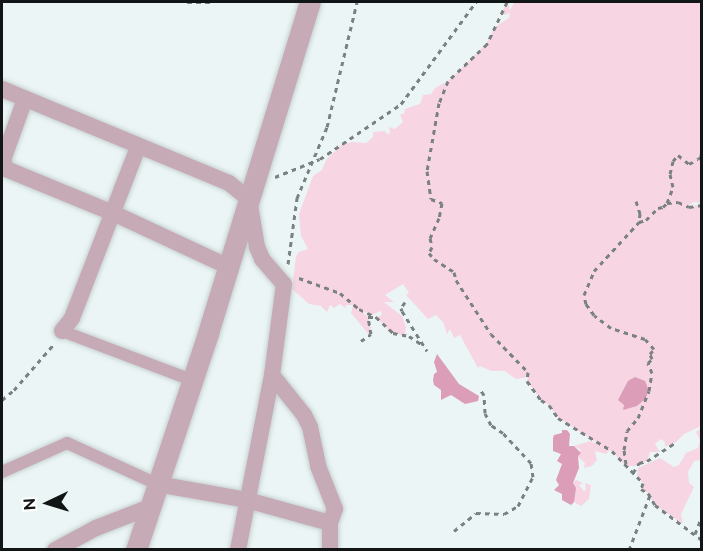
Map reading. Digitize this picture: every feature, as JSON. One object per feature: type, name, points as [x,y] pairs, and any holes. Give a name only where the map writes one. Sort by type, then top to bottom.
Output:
[{"type":"street","points":[[136,549],[229,267],[310,2]]},
{"type":"street","points":[[2,89],[138,147],[252,192]]},
{"type":"street","points":[[25,99],[3,165],[229,267]]},
{"type":"street","points":[[138,147],[72,318],[62,331],[192,380]]},
{"type":"street","points":[[238,549],[291,277],[262,259],[257,246],[252,192]]},
{"type":"street","points":[[272,375],[304,415],[310,427],[318,466],[333,501],[334,515],[330,523],[330,549]]},
{"type":"street","points":[[2,472],[67,443],[157,484],[247,500],[330,523]]},
{"type":"street","points":[[55,549],[96,528],[150,507]]},
{"type":"path","points":[[186,2],[211,2]]},
{"type":"path","points":[[291,277],[288,264],[297,198],[327,127],[357,2]]},
{"type":"path","points":[[252,192],[313,163],[401,104],[476,2]]},
{"type":"path","points":[[507,2],[486,44],[448,81],[439,103],[427,171],[431,199],[442,203],[439,218],[430,238],[432,247],[429,253],[454,273],[456,280],[491,334],[528,372],[527,381],[558,418],[609,450],[643,483],[641,489],[650,495],[655,506],[702,540]]},
{"type":"path","points":[[626,466],[624,450],[627,431],[638,418],[649,391],[652,373],[648,363],[652,359],[650,354],[654,349],[645,339],[611,328],[594,315],[586,304],[585,295],[594,271],[639,222],[646,220],[667,203],[673,188],[670,174],[673,161],[678,155],[689,164],[701,157],[702,145]]},
{"type":"path","points":[[636,201],[640,213],[639,222]]},
{"type":"path","points":[[667,203],[678,202],[689,207],[702,205]]},
{"type":"path","points":[[288,264],[291,277]]},
{"type":"path","points":[[291,277],[340,293],[359,309],[376,317],[393,333],[410,336],[424,346]]},
{"type":"path","points":[[405,302],[400,308],[427,351]]},
{"type":"path","points":[[361,341],[371,334],[368,317],[376,317]]},
{"type":"path","points":[[2,400],[35,367],[62,331]]},
{"type":"path","points":[[454,531],[476,513],[504,513],[518,506],[533,477],[531,463],[491,425],[485,413],[484,395],[480,389]]},
{"type":"path","points":[[633,473],[639,463],[647,461],[676,442]]},
{"type":"path","points":[[629,549],[650,495]]},
{"type":"path","points":[[695,534],[702,516]]},
{"type":"shaded area","points":[[515,2],[701,2],[701,203],[694,202],[687,206],[701,205],[701,426],[665,447],[665,442],[661,439],[655,444],[660,452],[650,452],[647,461],[636,466],[626,466],[610,450],[606,454],[595,451],[597,460],[592,466],[584,468],[585,463],[577,456],[581,450],[574,446],[590,441],[602,446],[558,418],[527,381],[528,377],[516,379],[505,371],[491,371],[480,366],[478,368],[460,335],[454,338],[450,329],[447,334],[443,322],[436,315],[428,319],[406,295],[409,293],[403,284],[385,295],[394,302],[384,302],[402,316],[406,327],[403,336],[388,330],[377,318],[382,314],[381,311],[372,315],[361,311],[368,317],[371,327],[370,336],[351,313],[353,305],[346,305],[345,308],[340,304],[334,308],[330,305],[327,312],[321,306],[309,304],[292,289],[296,256],[299,252],[308,249],[301,236],[299,214],[313,176],[322,170],[326,160],[341,145],[352,142],[366,143],[373,137],[373,132],[385,131],[387,134],[390,133],[389,127],[395,129],[403,122],[400,114],[404,114],[405,109],[420,104],[423,95],[431,94],[435,88],[448,81],[486,44],[495,27],[509,18],[510,13],[504,15],[502,12],[505,5],[509,5],[510,10]]},
{"type":"shaded area","points":[[437,354],[459,384],[479,396],[478,401],[465,404],[451,395],[441,400],[441,390],[434,385],[433,380],[437,372],[434,362]]},
{"type":"shaded area","points":[[635,377],[645,381],[649,391],[645,399],[637,406],[623,410],[624,405],[618,400],[628,381]]},
{"type":"shaded area","points":[[701,428],[701,460],[694,461],[688,472],[689,483],[694,487],[681,514],[683,524],[655,505],[648,493],[641,489],[643,483],[637,477],[638,468],[660,458],[674,467],[679,465],[686,453],[698,448],[700,440],[696,432]]},
{"type":"shaded area","points":[[562,430],[567,430],[570,434],[569,446],[574,446],[581,453],[578,456],[579,468],[573,483],[576,488],[574,502],[571,505],[562,500],[562,494],[554,490],[559,485],[556,480],[562,464],[557,461],[561,454],[553,451],[553,438],[554,435],[562,433]]},
{"type":"shaded area","points":[[576,480],[583,483],[579,485],[584,491],[586,490],[585,483],[591,485],[589,499],[581,506],[574,502],[573,483]]}]
